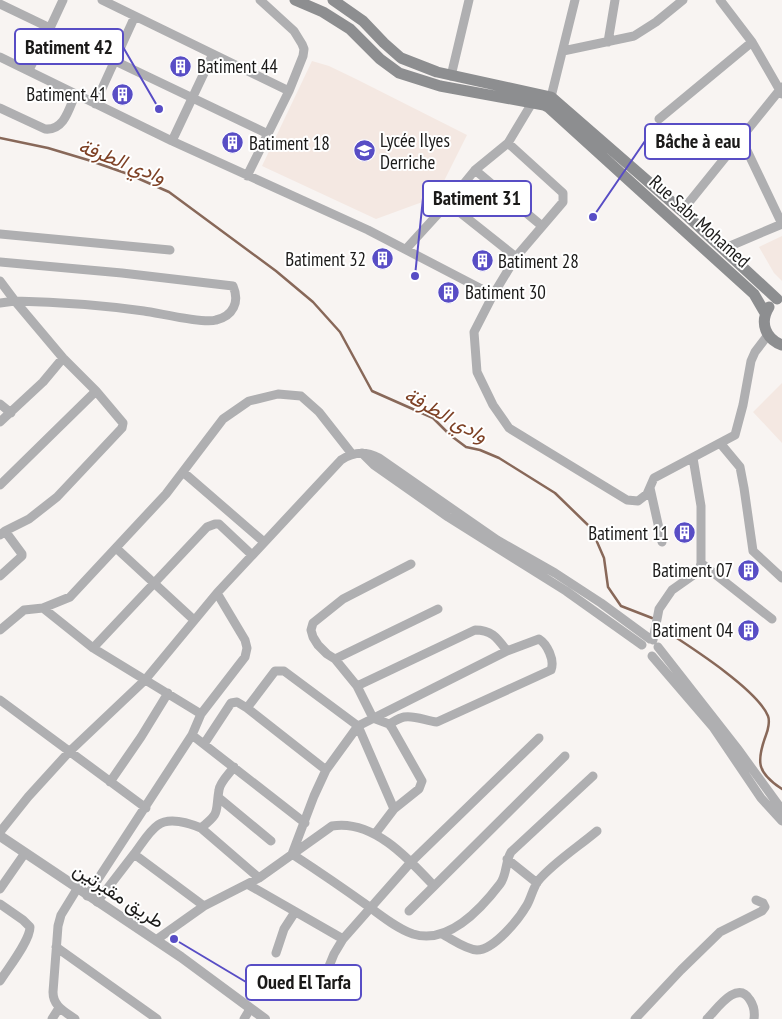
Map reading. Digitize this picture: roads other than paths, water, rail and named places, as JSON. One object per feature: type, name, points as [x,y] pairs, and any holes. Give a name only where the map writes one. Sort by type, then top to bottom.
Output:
[{"type":"main road","name":"Rue Sabr Mohamed","points":[[295,0],[323,12],[350,29],[380,59],[399,73],[440,86],[532,102],[548,107],[754,294],[765,313]]},
{"type":"main road","points":[[333,0],[363,21],[401,58],[451,76],[551,98],[780,299],[771,304],[765,313],[764,320],[768,335],[773,341],[782,346]]},
{"type":"street","points":[[28,70],[63,0]]},
{"type":"street","points":[[102,0],[289,91]]},
{"type":"street","points":[[247,176],[289,91],[303,56],[302,44],[286,22],[268,9],[260,0]]},
{"type":"street","points":[[451,76],[469,0]]},
{"type":"street","points":[[551,98],[564,51],[574,0]]},
{"type":"street","points":[[608,42],[615,0]]},
{"type":"street","points":[[564,51],[634,36],[656,22],[683,0]]},
{"type":"street","points":[[682,212],[740,138],[781,90],[752,42],[720,0]]},
{"type":"street","points":[[0,4],[50,28]]},
{"type":"street","points":[[95,104],[113,60],[135,16]]},
{"type":"street","points":[[659,118],[752,42]]},
{"type":"street","points":[[172,141],[214,54]]},
{"type":"street","points":[[0,57],[172,141],[368,230],[493,295]]},
{"type":"street","points":[[113,60],[268,134]]},
{"type":"street","points":[[0,108],[44,129],[50,130],[62,123],[75,95]]},
{"type":"street","points":[[406,249],[475,170],[508,142],[532,102]]},
{"type":"street","points":[[723,249],[782,224],[740,138]]},
{"type":"street","points":[[508,142],[563,193],[563,202],[516,257],[493,295],[474,332],[477,372],[509,428],[627,500],[638,501],[647,494],[654,478],[735,435],[751,361],[755,352],[768,335]]},
{"type":"street","points":[[475,170],[542,226]]},
{"type":"street","points":[[448,203],[516,257]]},
{"type":"street","points":[[0,234],[170,250]]},
{"type":"street","points":[[0,262],[122,273],[233,286],[237,295],[233,308],[226,317],[213,321],[58,302],[0,302]]},
{"type":"street","points":[[0,281],[63,358],[96,391],[123,423],[122,428],[57,497],[29,519],[2,533],[22,556],[0,576]]},
{"type":"street","points":[[0,422],[43,382],[63,358]]},
{"type":"street","points":[[0,485],[96,391]]},
{"type":"street","points":[[0,630],[24,610],[43,608],[70,597],[166,494],[223,419],[249,401],[278,394],[301,396],[319,412],[352,454]]},
{"type":"street","points":[[0,404],[11,413]]},
{"type":"street","points":[[720,443],[740,467],[753,551],[782,578]]},
{"type":"street","points":[[0,832],[28,797],[70,752],[145,680],[217,592],[341,460],[352,454],[371,454],[378,458],[497,540],[555,573],[601,603],[654,642],[737,748],[782,810]]},
{"type":"street","points":[[362,454],[374,465],[448,517],[566,591],[642,645],[645,655],[652,656],[713,727],[761,798],[782,822]]},
{"type":"street","points":[[652,656],[657,652],[654,642],[659,608],[672,590],[699,571],[701,563],[702,506],[693,458]]},
{"type":"street","points":[[183,472],[264,542]]},
{"type":"street","points":[[650,488],[662,542]]},
{"type":"street","points":[[93,648],[207,527],[219,524],[252,555]]},
{"type":"street","points":[[116,548],[194,620]]},
{"type":"street","points":[[701,563],[772,619]]},
{"type":"street","points":[[375,834],[394,809],[419,789],[422,782],[388,724],[374,718],[357,686],[335,659],[326,654],[312,637],[311,630],[313,622],[343,599],[411,564]]},
{"type":"street","points":[[87,896],[192,735],[201,714],[245,658],[246,640],[217,592]]},
{"type":"street","points":[[43,608],[93,648],[201,714]]},
{"type":"street","points":[[335,659],[438,609]]},
{"type":"street","points":[[357,686],[475,630],[484,630],[491,633],[507,651]]},
{"type":"street","points":[[292,854],[326,770],[358,726],[507,651],[538,639],[543,641],[553,660],[551,670],[437,722],[416,717],[404,717],[388,724]]},
{"type":"street","points":[[642,645],[645,641],[654,642]]},
{"type":"street","points":[[247,708],[275,671],[284,670],[358,726],[394,809]]},
{"type":"street","points":[[110,782],[142,737],[168,693]]},
{"type":"street","points":[[0,700],[146,808]]},
{"type":"street","points":[[204,744],[231,703],[237,702],[326,770]]},
{"type":"street","points":[[192,735],[305,823]]},
{"type":"street","points":[[323,981],[334,954],[343,939],[412,862],[539,738]]},
{"type":"street","points":[[410,910],[564,756]]},
{"type":"street","points":[[201,828],[214,818],[221,785],[234,767]]},
{"type":"street","points":[[292,854],[396,925],[415,934],[426,936],[442,934],[465,921],[500,885],[504,879],[507,859],[511,852],[593,776]]},
{"type":"street","points":[[219,798],[271,840]]},
{"type":"street","points":[[97,902],[157,826],[167,821],[194,825],[201,828],[259,878]]},
{"type":"street","points":[[156,940],[204,906],[249,885],[332,826],[346,826],[375,834],[412,862],[434,886]]},
{"type":"street","points":[[442,934],[474,950],[485,948],[500,938],[518,918],[544,874],[597,832]]},
{"type":"street","name":"طريق مقبرتين","points":[[0,836],[87,896],[156,940],[266,1019]]},
{"type":"street","points":[[0,889],[25,853]]},
{"type":"street","points":[[134,854],[204,906]]},
{"type":"street","points":[[507,859],[537,883]]},
{"type":"street","points":[[249,885],[343,939]]},
{"type":"street","points":[[75,1019],[59,1008],[53,998],[59,921],[77,889]]},
{"type":"street","points":[[635,1019],[720,932],[762,911],[765,907],[756,900]]},
{"type":"street","points":[[0,904],[23,920],[30,927],[30,931],[0,981]]},
{"type":"street","points":[[276,952],[284,929],[294,912]]},
{"type":"street","points":[[56,947],[157,1019]]},
{"type":"street","points":[[707,1019],[729,996],[738,992],[743,993],[750,1000],[755,1013],[754,1019]]},
{"type":"street","points":[[52,1019],[59,1008]]},
{"type":"street","points":[[244,1019],[250,1008]]},
{"type":"waterway","name":"وادي الطرفة","points":[[0,138],[48,148],[88,160],[128,174],[169,192],[276,271],[313,302],[340,332],[372,391],[433,418],[450,435],[466,447],[480,450],[499,458],[555,493],[591,528],[604,558],[608,587],[621,606],[652,618]]},
{"type":"waterway","name":"وادي الطرفة","points":[[663,629],[737,681],[761,705],[769,720],[761,753],[761,766],[768,778],[782,789]]},
{"type":"place","name":"Batiment 44","points":[[181,66]]},
{"type":"place","name":"Batiment 41","points":[[123,94]]},
{"type":"place","name":"Batiment 42","points":[[159,109]]},
{"type":"place","name":"Batiment 18","points":[[233,143]]},
{"type":"place","name":"Lycée Ilyes Derriche","points":[[364,151]]},
{"type":"place","name":"Bâche à eau","points":[[593,217]]},
{"type":"place","name":"Batiment 32","points":[[382,259]]},
{"type":"place","name":"Batiment 28","points":[[482,261]]},
{"type":"place","name":"Batiment 31","points":[[415,276]]},
{"type":"place","name":"Batiment 30","points":[[449,292]]},
{"type":"place","name":"Batiment 11","points":[[685,533]]},
{"type":"place","name":"Batiment 07","points":[[749,570]]},
{"type":"place","name":"Batiment 04","points":[[749,630]]},
{"type":"place","name":"Oued El Tarfa","points":[[174,939]]}]
